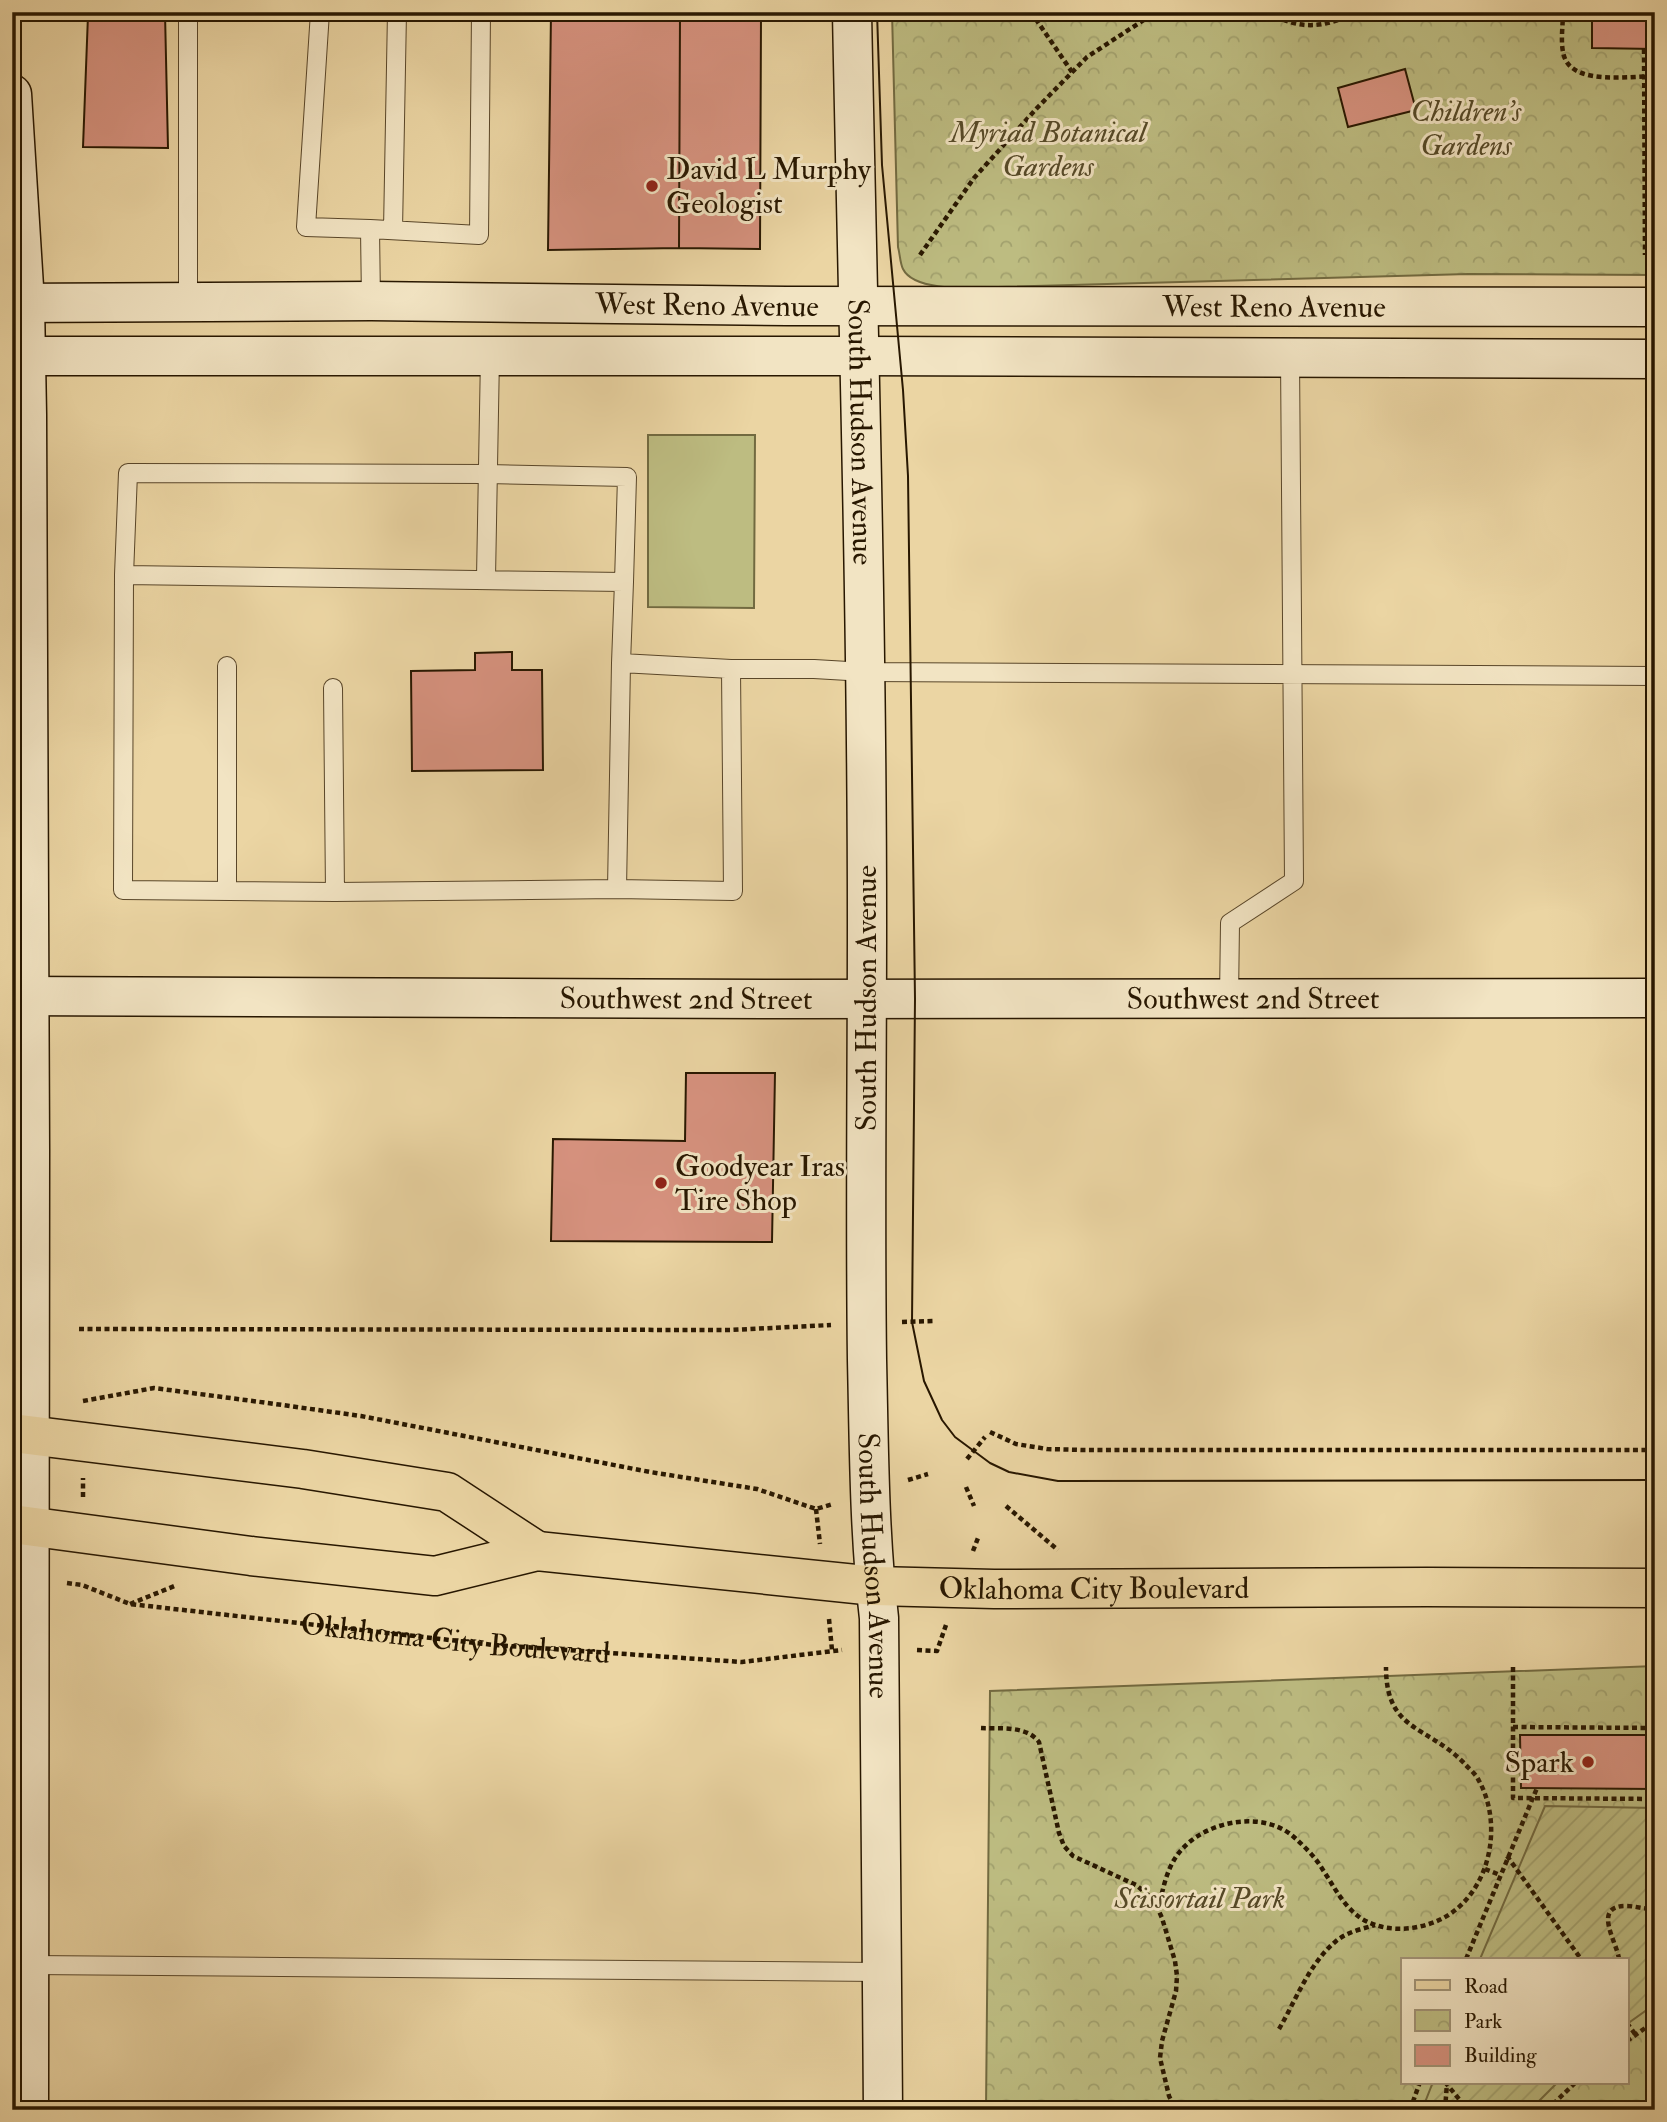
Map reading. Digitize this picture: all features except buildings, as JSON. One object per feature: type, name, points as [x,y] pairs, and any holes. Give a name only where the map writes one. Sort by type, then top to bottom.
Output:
[{"type":"main road","name":"South Hudson Avenue","points":[[852,12],[865,672],[865,1231],[869,1465],[878,1618],[883,2110]]},
{"type":"main road","points":[[12,94],[19,303],[21,1904],[30,1965],[29,2110]]},
{"type":"main road","name":"West Reno Avenue","points":[[19,303],[1655,307]]},
{"type":"main road","name":"West Reno Avenue","points":[[19,356],[1655,359]]},
{"type":"main road","name":"Southwest 2nd Street","points":[[21,996],[1655,998]]},
{"type":"main road","name":"Oklahoma City Boulevard","points":[[21,1434],[303,1469],[446,1492],[537,1551]]},
{"type":"main road","name":"Oklahoma City Boulevard","points":[[21,1526],[251,1556],[435,1576],[537,1551],[875,1586],[994,1589],[1655,1588]]},
{"type":"lane","points":[[188,12],[188,303]]},
{"type":"lane","points":[[320,12],[306,228],[479,235],[481,12]]},
{"type":"lane","points":[[393,230],[397,12]]},
{"type":"lane","points":[[370,229],[371,302]]},
{"type":"lane","points":[[486,579],[490,356]]},
{"type":"lane","points":[[1229,999],[1230,923],[1294,881],[1290,357]]},
{"type":"lane","points":[[617,889],[627,477],[128,473],[124,575],[124,890],[733,891],[731,668]]},
{"type":"lane","points":[[124,575],[624,582]]},
{"type":"lane","points":[[621,663],[731,668],[814,668],[865,672],[1655,676]]},
{"type":"lane","points":[[227,666],[227,890]]},
{"type":"lane","points":[[333,688],[335,892]]},
{"type":"lane","points":[[30,1965],[881,1972]]},
{"type":"path","points":[[1031,12],[1072,72]]},
{"type":"path","points":[[920,255],[974,178],[1037,108],[1087,57],[1156,12]]},
{"type":"path","points":[[1268,12],[1282,21],[1308,26],[1333,23],[1357,12]]},
{"type":"path","points":[[1563,12],[1564,57],[1577,71],[1589,76],[1655,76]]},
{"type":"path","points":[[1644,48],[1645,255]]},
{"type":"path","points":[[79,1329],[730,1330],[821,1326]]},
{"type":"path","points":[[83,1402],[154,1388],[361,1416],[650,1472],[757,1489],[816,1509]]},
{"type":"path","points":[[990,1432],[1016,1444],[1047,1449],[1082,1450],[1655,1450]]},
{"type":"path","points":[[967,1459],[985,1437]]},
{"type":"path","points":[[966,1487],[974,1506]]},
{"type":"path","points":[[1006,1506],[1031,1527]]},
{"type":"path","points":[[130,1604],[184,1582]]},
{"type":"path","name":"Oklahoma City Boulevard","points":[[82,1585],[130,1604],[494,1645],[742,1662],[832,1650]]},
{"type":"path","points":[[1158,1910],[1164,1884],[1174,1860],[1188,1843],[1210,1830],[1232,1822],[1272,1825],[1293,1835],[1323,1870],[1342,1901],[1363,1919],[1376,1925],[1393,1929],[1412,1928],[1448,1917],[1464,1904],[1479,1883],[1485,1868],[1491,1836],[1489,1804],[1477,1777],[1452,1751],[1399,1716],[1391,1704],[1386,1686],[1386,1667]]},
{"type":"path","points":[[1513,1667],[1513,1798],[1655,1799]]},
{"type":"path","points":[[1513,1727],[1655,1728]]},
{"type":"path","points":[[981,1728],[1016,1729],[1035,1736],[1039,1742],[1064,1846],[1073,1856],[1136,1885],[1154,1900],[1170,1942],[1177,1976],[1160,2058],[1169,2096],[1176,2110]]},
{"type":"path","points":[[1466,1958],[1537,1788]]},
{"type":"path","points":[[1507,1856],[1580,1958]]},
{"type":"path","points":[[1485,1868],[1500,1875]]},
{"type":"path","points":[[1619,1958],[1607,1922],[1608,1914],[1623,1906],[1655,1908]]},
{"type":"path","points":[[1279,2029],[1307,1979],[1336,1941],[1355,1931],[1376,1925]]},
{"type":"path","points":[[1628,2040],[1655,2021]]},
{"type":"path","points":[[1628,2024],[1635,2035]]},
{"type":"path","points":[[1410,2110],[1419,2084]]},
{"type":"path","points":[[1445,2110],[1446,2084]]},
{"type":"path","points":[[1448,2084],[1468,2110]]},
{"type":"path","points":[[1547,2110],[1574,2084]]},
{"type":"green space","name":"Myriad Botanical Gardens","points":[[892,12],[1655,12],[1655,275],[1468,274],[975,288],[946,287],[920,282],[910,277],[903,269],[898,247]]},
{"type":"green space","points":[[648,435],[755,435],[754,608],[648,607]]},
{"type":"green space","name":"Scissortail Park","points":[[1655,1666],[1655,2110],[986,2110],[990,1691]]},
{"type":"green space","points":[[1545,1806],[1655,1808],[1655,2004],[1628,2023],[1628,1958],[1480,1958]]},
{"type":"green space","points":[[1432,2084],[1556,2084],[1530,2110],[1422,2110]]},
{"type":"tram line","points":[[877,12],[882,165],[903,390],[908,476],[915,999],[912,1322],[924,1381],[942,1420],[955,1437],[990,1463],[1009,1472],[1058,1481],[1655,1480]]},
{"type":"place","name":"David L Murphy Geologist","points":[[652,186]]},
{"type":"place","name":"Goodyear Iras Tire Shop","points":[[661,1183]]},
{"type":"place","name":"Spark","points":[[1588,1762]]},
{"type":"park label","name":"Children's Gardens","points":[[1466,128]]}]
